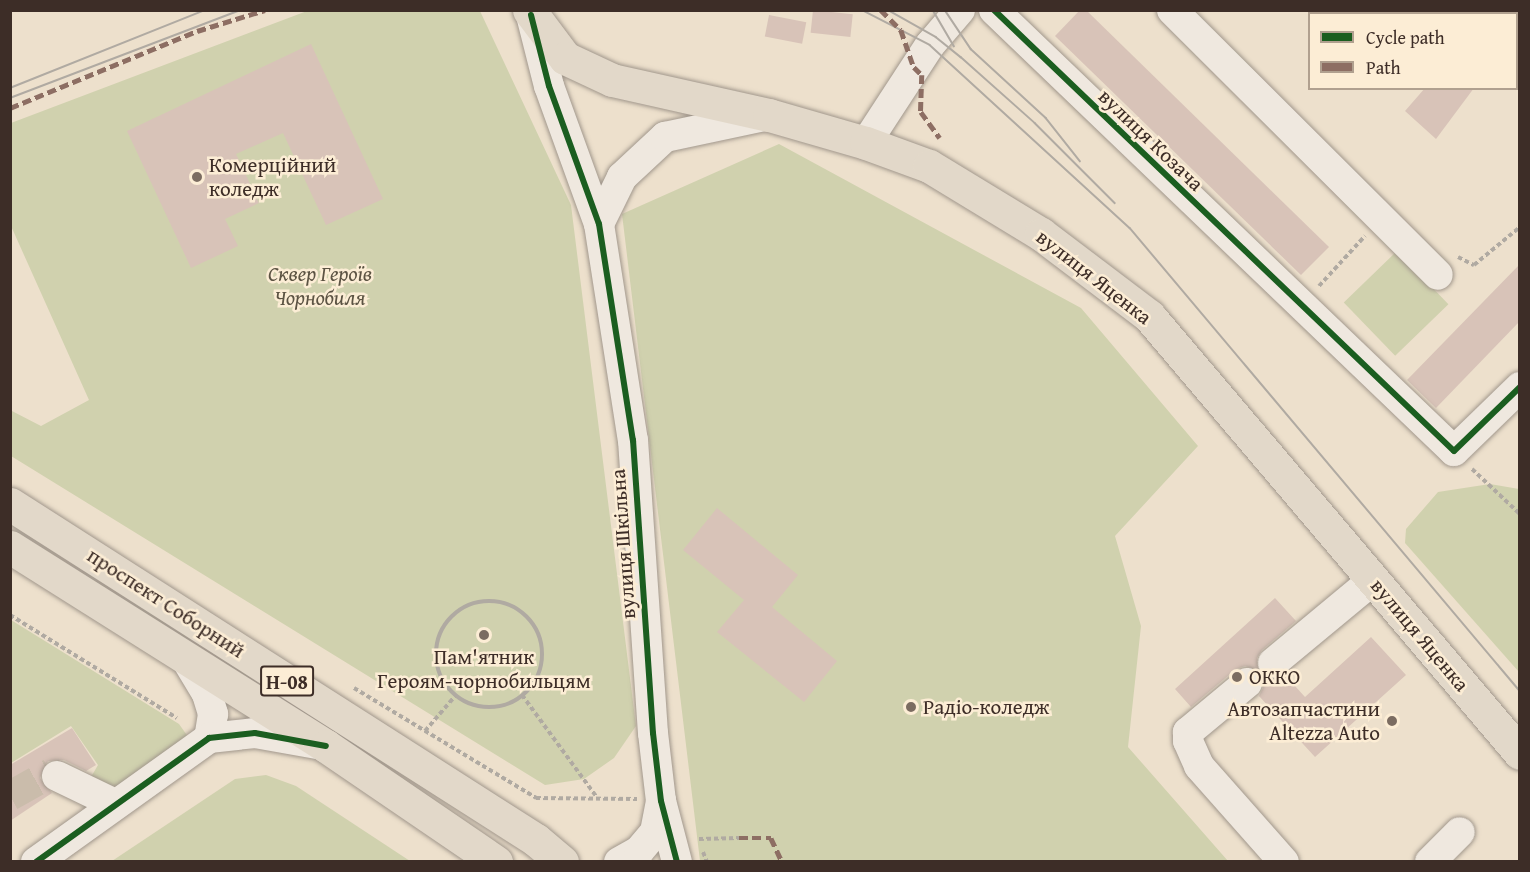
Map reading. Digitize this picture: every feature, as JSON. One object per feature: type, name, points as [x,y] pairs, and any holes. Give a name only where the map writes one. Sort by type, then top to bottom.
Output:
[{"type":"main road","name":"вулиця Яценка","points":[[530,13],[565,58],[612,80],[769,115],[866,143],[929,166],[1041,234],[1149,316],[1520,753]]},
{"type":"main road","name":"проспект Соборний","points":[[10,504],[526,833],[561,861]]},
{"type":"main road","name":"проспект Соборний","points":[[10,547],[326,746],[496,861]]},
{"type":"street","points":[[866,143],[924,52],[960,10]]},
{"type":"street","name":"вулиця Козача","points":[[994,10],[1454,452]]},
{"type":"street","points":[[1172,10],[1438,275]]},
{"type":"street","name":"вулиця Шкільна","points":[[530,13],[549,86],[599,224],[633,440],[653,733],[661,801],[677,861]]},
{"type":"street","points":[[599,224],[622,177],[665,137],[769,115]]},
{"type":"street","points":[[1454,452],[1520,387]]},
{"type":"street","points":[[1274,663],[1373,580]]},
{"type":"street","points":[[186,659],[213,714],[209,738]]},
{"type":"street","points":[[1247,683],[1188,732],[1188,741],[1199,766],[1284,861]]},
{"type":"street","points":[[36,861],[209,738],[255,733],[326,746]]},
{"type":"street","points":[[57,776],[115,804]]},
{"type":"street","name":"вулиця Шкільна","points":[[619,861],[639,851],[655,831],[661,801]]},
{"type":"street","points":[[1430,861],[1460,832]]},
{"type":"path","points":[[1454,452],[1520,514]]},
{"type":"path","points":[[490,600],[508,604],[524,613],[535,627],[541,644],[542,663],[535,680],[522,695],[493,707],[477,705],[456,695],[440,674],[437,641],[455,612],[472,603],[490,600]]},
{"type":"path","points":[[10,615],[177,718]]},
{"type":"path","points":[[343,681],[536,798],[597,797],[661,801]]},
{"type":"path","points":[[425,731],[456,695]]},
{"type":"path","points":[[522,695],[597,797]]},
{"type":"path","points":[[692,831],[699,839],[707,861]]},
{"type":"path","points":[[699,839],[739,838]]},
{"type":"green space","name":"Сквер Героїв Чорнобиля","points":[[307,11],[480,11],[571,205],[636,726],[614,758],[584,779],[545,785],[11,456],[10,410],[41,426],[89,400],[11,226],[11,123]]},
{"type":"green space","points":[[779,144],[1081,308],[1198,446],[1115,536],[1141,626],[1128,747],[1228,861],[700,861],[622,214]]},
{"type":"green space","points":[[1397,251],[1448,304],[1395,356],[1344,302]]},
{"type":"green space","points":[[1490,484],[1519,489],[1519,672],[1405,543],[1406,529],[1438,492]]},
{"type":"green space","points":[[11,620],[179,724],[189,738],[109,794],[91,777],[98,765],[71,726],[11,763]]},
{"type":"green space","points":[[266,775],[296,786],[410,861],[112,861],[235,779]]},
{"type":"building","points":[[813,10],[853,14],[850,37],[811,33]]},
{"type":"building","points":[[1080,10],[1086,10],[1329,247],[1301,275],[1055,36]]},
{"type":"building","points":[[769,15],[806,22],[802,44],[765,37]]},
{"type":"building","name":"Комерційний коледж","points":[[311,44],[383,199],[326,225],[283,133],[236,154],[259,203],[225,219],[238,246],[191,268],[127,131]]},
{"type":"building","points":[[1423,90],[1473,90],[1436,139],[1405,111]]},
{"type":"building","points":[[1520,264],[1520,321],[1436,408],[1407,380]]},
{"type":"building","points":[[717,508],[798,575],[772,607],[837,661],[804,702],[717,632],[744,600],[683,550]]},
{"type":"building","points":[[1275,598],[1296,621],[1262,650],[1257,658],[1258,670],[1245,666],[1236,669],[1191,707],[1175,689]]},
{"type":"building","points":[[1371,637],[1406,675],[1315,757],[1259,696],[1263,688],[1262,676],[1275,680],[1285,675],[1305,697]]},
{"type":"building","points":[[72,728],[96,765],[86,771],[64,760],[48,761],[40,778],[52,793],[10,821],[10,765]]},
{"type":"tunnel","points":[[10,796],[51,773],[57,776]]},
{"type":"tram line","points":[[10,88],[205,10]]},
{"type":"tram line","points":[[10,98],[241,10]]},
{"type":"tram line","points":[[862,10],[930,45],[1130,228],[1520,691]]},
{"type":"tram line","points":[[888,10],[936,37],[961,57],[1035,123],[1115,203]]},
{"type":"tram line","points":[[933,10],[954,46]]},
{"type":"tram line","points":[[945,10],[971,49],[1046,118],[1080,161]]},
{"type":"marked path","points":[[10,108],[197,31],[265,10]]},
{"type":"marked path","points":[[881,10],[901,30],[914,67],[922,75],[921,112],[940,138]]},
{"type":"marked path","points":[[739,838],[771,838],[782,862]]},
{"type":"cycle path","points":[[994,10],[1454,451],[1520,387]]},
{"type":"cycle path","points":[[531,15],[549,86],[599,224],[633,440],[653,733],[661,801],[677,862]]},
{"type":"cycle path","points":[[36,862],[209,738],[255,733],[326,746]]},
{"type":"place","name":"Комерційний коледж","points":[[197,177]]},
{"type":"place","name":"Пам'ятник Героям-чорнобильцям","points":[[484,635]]},
{"type":"place","name":"ОККО","points":[[1237,677]]},
{"type":"place","name":"Радіо-коледж","points":[[911,707]]},
{"type":"place","name":"Автозапчастини Altezza Auto","points":[[1392,721]]}]
